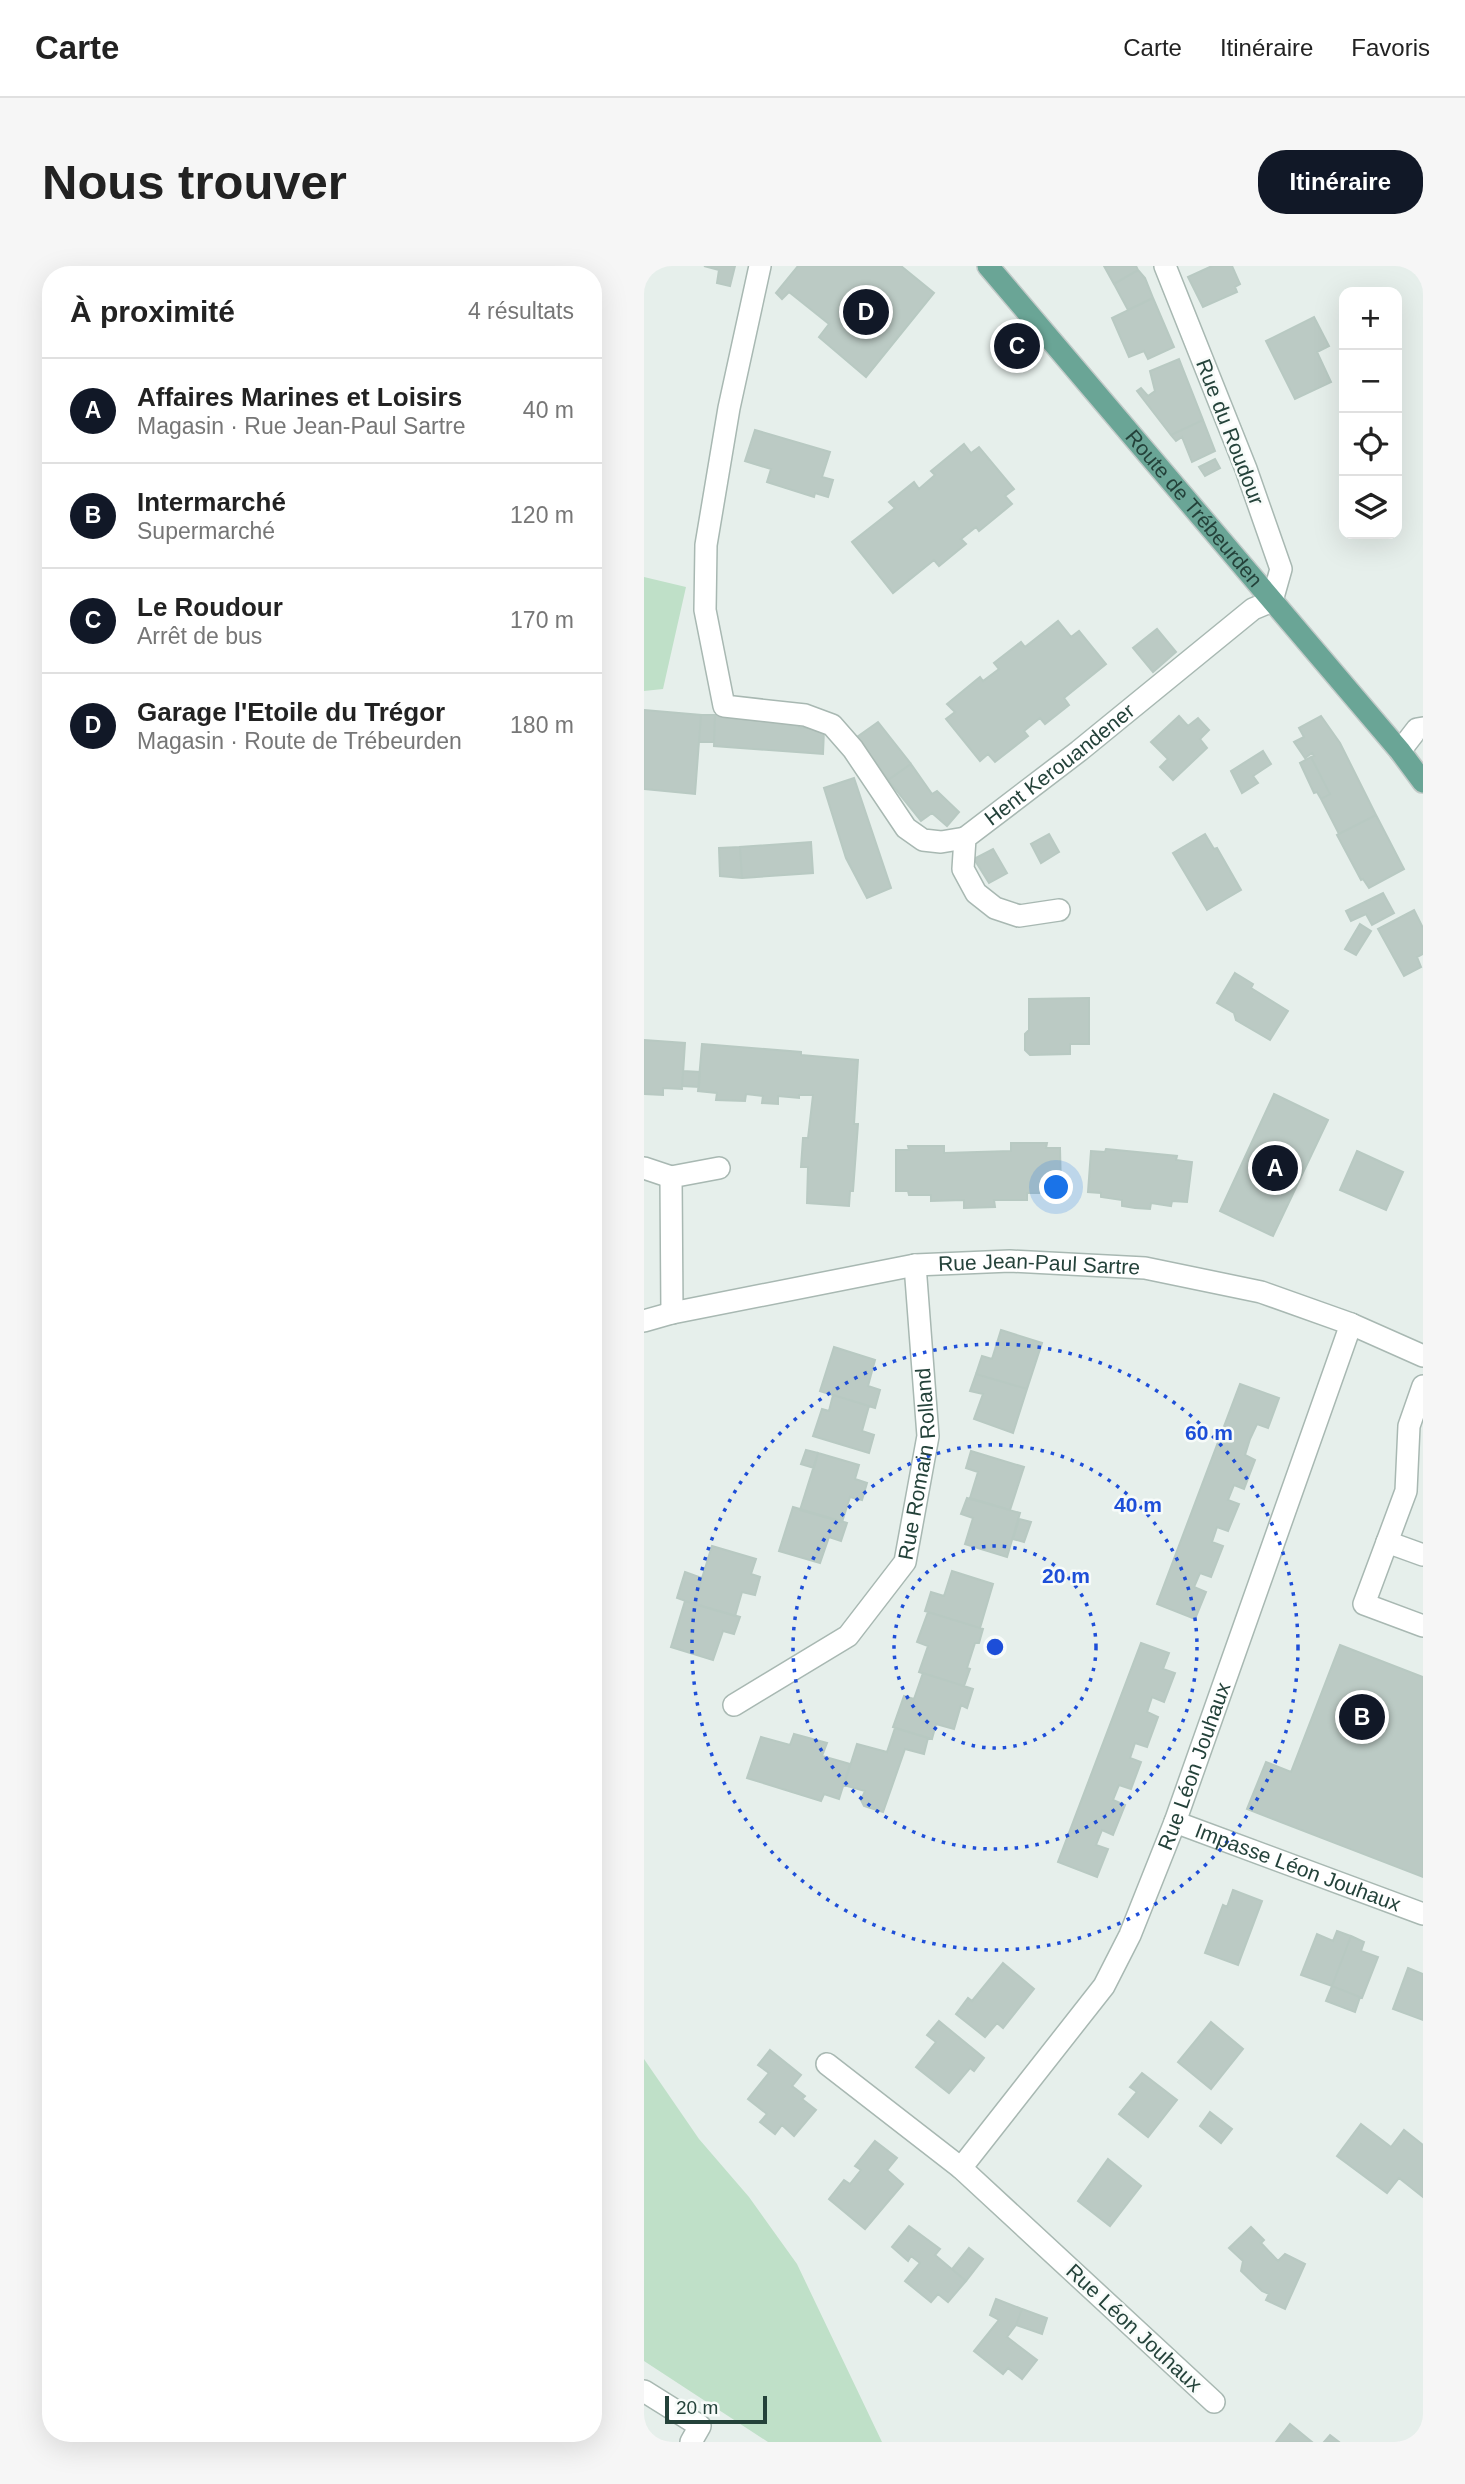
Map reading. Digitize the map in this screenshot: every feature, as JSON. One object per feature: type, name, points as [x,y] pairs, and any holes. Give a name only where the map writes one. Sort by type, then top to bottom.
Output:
[{"type":"main road","name":"Route de Trébeurden","points":[[988,266],[1400,751],[1423,782]]},
{"type":"main road","name":"Route de Trébeurden","points":[[1400,751],[1423,790]]},
{"type":"street","points":[[760,266],[729,408],[706,545],[705,610],[724,706],[805,715],[832,725],[853,749],[906,828],[923,840],[941,842],[965,838]]},
{"type":"street","name":"Rue du Roudour","points":[[1165,266],[1246,469],[1281,569],[1272,601]]},
{"type":"street","name":"Hent Kerouandener","points":[[1059,910],[1019,916],[995,908],[976,893],[963,869],[965,838],[1079,751],[1253,609],[1272,601]]},
{"type":"street","points":[[1400,751],[1417,729],[1423,728]]},
{"type":"street","points":[[644,1168],[671,1177],[719,1168]]},
{"type":"street","points":[[671,1177],[672,1313]]},
{"type":"street","name":"Rue Jean-Paul Sartre","points":[[644,1321],[672,1313],[915,1265],[1010,1261],[1145,1268],[1261,1292],[1351,1324],[1423,1356]]},
{"type":"street","name":"Rue Romain Rolland","points":[[734,1705],[848,1636],[905,1562],[928,1436],[915,1265]]},
{"type":"street","name":"Rue Léon Jouhaux","points":[[961,2168],[1104,1986],[1130,1935],[1175,1822],[1351,1324]]},
{"type":"street","points":[[1423,1386],[1409,1426],[1414,1494],[1387,1542],[1364,1604],[1423,1626]]},
{"type":"street","points":[[1387,1542],[1423,1555]]},
{"type":"street","name":"Impasse Léon Jouhaux","points":[[1175,1822],[1423,1914]]},
{"type":"street","name":"Rue Léon Jouhaux","points":[[827,2064],[961,2168],[1214,2402]]},
{"type":"street","points":[[644,2390],[700,2426],[691,2442]]},
{"type":"green space","points":[[644,577],[686,587],[663,689],[644,691]]},
{"type":"green space","points":[[644,2059],[699,2139],[749,2197],[797,2264],[882,2442],[768,2442],[644,2361]]},
{"type":"building","points":[[704,266],[735,266],[730,286],[717,283],[719,270]]},
{"type":"building","points":[[798,266],[901,266],[934,293],[866,377],[819,337],[829,324],[789,292],[782,299],[776,293]]},
{"type":"building","points":[[1104,266],[1136,266],[1138,270],[1114,284]]},
{"type":"building","points":[[1212,266],[1232,266],[1240,284],[1235,287],[1237,292],[1203,307],[1188,277]]},
{"type":"building","points":[[1138,270],[1145,278],[1153,298],[1128,310],[1114,284]]},
{"type":"building","points":[[1153,298],[1174,347],[1148,359],[1144,351],[1129,357],[1112,318]]},
{"type":"building","points":[[1314,317],[1329,346],[1317,352],[1331,382],[1295,399],[1266,341]]},
{"type":"building","points":[[1179,359],[1203,420],[1171,435],[1137,391],[1141,388],[1148,396],[1155,391],[1150,371]]},
{"type":"building","points":[[1203,420],[1215,451],[1192,462],[1182,437],[1176,441],[1171,435]]},
{"type":"building","points":[[755,430],[830,452],[822,477],[833,480],[828,497],[815,493],[814,497],[767,482],[771,469],[745,461]]},
{"type":"building","points":[[964,444],[971,453],[979,447],[1014,489],[1005,496],[1012,504],[979,531],[976,527],[961,539],[966,544],[939,566],[934,560],[893,593],[852,542],[895,508],[889,502],[914,482],[919,489],[935,475],[931,471]]},
{"type":"building","points":[[1215,459],[1220,468],[1205,476],[1199,467]]},
{"type":"building","points":[[1058,621],[1071,637],[1079,631],[1106,664],[1064,698],[1069,705],[1045,724],[1040,718],[1024,731],[1028,736],[995,762],[988,754],[980,761],[946,719],[955,712],[947,704],[980,677],[983,681],[999,669],[994,663],[1021,642],[1025,647]]},
{"type":"building","points":[[1157,629],[1176,652],[1153,672],[1133,648]]},
{"type":"building","points":[[644,710],[701,715],[695,794],[644,789]]},
{"type":"building","points":[[701,715],[715,715],[714,742],[699,742]]},
{"type":"building","points":[[715,715],[799,721],[799,727],[824,730],[823,754],[714,746]]},
{"type":"building","points":[[1179,716],[1188,726],[1198,718],[1209,730],[1200,739],[1207,748],[1173,780],[1160,767],[1168,759],[1151,742]]},
{"type":"building","points":[[1321,716],[1340,743],[1376,815],[1339,834],[1321,799],[1330,794],[1311,757],[1314,756],[1312,753],[1305,758],[1294,742],[1304,737],[1299,728]]},
{"type":"building","points":[[878,722],[911,764],[888,780],[857,737]]},
{"type":"building","points":[[1263,751],[1271,764],[1253,776],[1258,783],[1242,793],[1231,771]]},
{"type":"building","points":[[1311,757],[1330,794],[1321,799],[1317,792],[1314,793],[1300,763]]},
{"type":"building","points":[[911,764],[932,794],[937,791],[959,812],[947,826],[932,813],[921,821],[888,780]]},
{"type":"building","points":[[854,778],[891,888],[867,898],[846,858],[824,788]]},
{"type":"building","points":[[1376,815],[1404,869],[1369,888],[1363,879],[1361,880],[1337,835]]},
{"type":"building","points":[[1049,834],[1059,852],[1041,863],[1031,844]]},
{"type":"building","points":[[1205,834],[1214,849],[1217,848],[1241,890],[1207,910],[1173,853]]},
{"type":"building","points":[[811,842],[813,873],[742,878],[740,847]]},
{"type":"building","points":[[740,847],[742,878],[720,876],[719,848]]},
{"type":"building","points":[[993,849],[1007,873],[989,883],[974,859]]},
{"type":"building","points":[[1383,893],[1394,913],[1372,925],[1366,914],[1351,921],[1346,911]]},
{"type":"building","points":[[1414,910],[1423,928],[1423,954],[1417,957],[1421,967],[1404,976],[1378,929]]},
{"type":"building","points":[[1360,924],[1371,931],[1356,955],[1345,949]]},
{"type":"building","points":[[1235,973],[1253,984],[1251,988],[1288,1011],[1270,1040],[1236,1020],[1234,1013],[1217,1003]]},
{"type":"building","points":[[1089,998],[1089,1044],[1070,1044],[1070,1054],[1030,1055],[1025,1050],[1025,1034],[1029,1030],[1029,999]]},
{"type":"building","points":[[644,1040],[685,1043],[682,1089],[663,1088],[663,1095],[644,1094]]},
{"type":"building","points":[[702,1044],[801,1052],[801,1055],[858,1060],[854,1124],[858,1124],[853,1191],[850,1191],[849,1206],[807,1203],[808,1167],[801,1167],[803,1138],[808,1138],[813,1095],[799,1095],[799,1098],[778,1096],[778,1104],[762,1103],[763,1096],[746,1094],[745,1101],[716,1100],[717,1093],[698,1091]]},
{"type":"building","points":[[683,1071],[700,1072],[699,1087],[682,1086]]},
{"type":"building","points":[[1274,1094],[1328,1120],[1273,1236],[1220,1211]]},
{"type":"building","points":[[1011,1143],[1047,1143],[1046,1148],[1060,1148],[1061,1189],[1047,1189],[1047,1193],[1027,1193],[1027,1200],[994,1200],[995,1207],[964,1208],[964,1200],[931,1201],[931,1195],[909,1195],[908,1191],[896,1191],[896,1150],[909,1150],[908,1146],[944,1146],[944,1153],[1011,1151]]},
{"type":"building","points":[[1106,1149],[1177,1156],[1176,1160],[1192,1162],[1187,1202],[1172,1201],[1171,1206],[1151,1203],[1150,1209],[1135,1208],[1122,1206],[1122,1200],[1088,1192],[1091,1151],[1105,1152]]},
{"type":"building","points":[[1357,1151],[1403,1172],[1386,1210],[1340,1190]]},
{"type":"building","points":[[1001,1330],[1042,1343],[1027,1389],[976,1374],[982,1356],[992,1359]]},
{"type":"building","points":[[834,1347],[875,1360],[868,1386],[880,1390],[875,1408],[820,1391]]},
{"type":"building","points":[[976,1374],[1027,1389],[1013,1433],[974,1419],[983,1394],[970,1391]]},
{"type":"building","points":[[1240,1384],[1279,1398],[1268,1428],[1257,1424],[1250,1439],[1245,1455],[1255,1460],[1244,1489],[1234,1485],[1228,1500],[1239,1504],[1228,1531],[1217,1527],[1212,1542],[1223,1546],[1211,1577],[1200,1573],[1194,1587],[1206,1592],[1195,1619],[1157,1604]]},
{"type":"building","points":[[833,1395],[869,1406],[862,1431],[874,1435],[869,1453],[813,1436],[822,1409],[829,1411]]},
{"type":"building","points":[[806,1450],[818,1453],[814,1468],[801,1464]]},
{"type":"building","points":[[971,1451],[1024,1467],[1010,1510],[970,1498],[978,1472],[966,1468]]},
{"type":"building","points":[[818,1453],[859,1465],[855,1479],[867,1483],[862,1500],[850,1497],[842,1522],[800,1510]]},
{"type":"building","points":[[967,1498],[1020,1513],[1007,1557],[965,1544],[973,1518],[961,1514]]},
{"type":"building","points":[[793,1507],[847,1523],[841,1541],[829,1537],[820,1563],[779,1551]]},
{"type":"building","points":[[1019,1519],[1031,1522],[1024,1542],[1013,1539]]},
{"type":"building","points":[[712,1546],[756,1559],[751,1574],[760,1577],[755,1595],[742,1592],[735,1616],[694,1604]]},
{"type":"building","points":[[952,1571],[993,1584],[980,1628],[925,1611],[931,1592],[944,1596]]},
{"type":"building","points":[[685,1572],[702,1578],[694,1604],[677,1598]]},
{"type":"building","points":[[685,1601],[740,1617],[734,1634],[723,1631],[713,1660],[671,1647]]},
{"type":"building","points":[[928,1612],[983,1629],[979,1643],[975,1643],[964,1686],[919,1672],[928,1646],[917,1642]]},
{"type":"building","points":[[1141,1643],[1169,1653],[1163,1669],[1175,1673],[1164,1702],[1152,1697],[1147,1712],[1158,1717],[1147,1747],[1135,1743],[1130,1758],[1141,1762],[1131,1789],[1119,1785],[1113,1800],[1125,1805],[1113,1835],[1102,1830],[1096,1845],[1108,1849],[1097,1877],[1058,1862]]},
{"type":"building","points":[[1340,1645],[1423,1677],[1423,1877],[1247,1809],[1266,1762],[1291,1772]]},
{"type":"building","points":[[923,1673],[973,1689],[967,1708],[961,1705],[954,1729],[936,1724],[932,1739],[893,1727],[904,1696],[914,1699]]},
{"type":"building","points":[[895,1728],[928,1738],[924,1754],[905,1749],[883,1812],[864,1806],[861,1800],[865,1791],[844,1785],[857,1744],[887,1752]]},
{"type":"building","points":[[794,1734],[827,1743],[822,1756],[850,1764],[839,1799],[824,1794],[821,1801],[747,1778],[761,1737],[790,1745]]},
{"type":"building","points":[[1233,1890],[1262,1901],[1238,1965],[1205,1953],[1223,1905],[1227,1907]]},
{"type":"building","points":[[1337,1931],[1351,1936],[1332,1986],[1301,1975],[1317,1934],[1333,1941]]},
{"type":"building","points":[[1351,1936],[1364,1942],[1361,1951],[1378,1957],[1362,1998],[1332,1986]]},
{"type":"building","points":[[1003,1963],[1034,1989],[1003,2028],[997,2023],[985,2037],[956,2014],[968,1998],[972,2001]]},
{"type":"building","points":[[1408,1968],[1423,1974],[1423,2020],[1393,2009]]},
{"type":"building","points":[[1332,1986],[1360,1997],[1355,2012],[1326,2001]]},
{"type":"building","points":[[939,2021],[984,2058],[974,2071],[970,2068],[949,2093],[916,2067],[936,2042],[927,2035]]},
{"type":"building","points":[[1211,2022],[1243,2049],[1211,2089],[1178,2062]]},
{"type":"building","points":[[770,2050],[801,2075],[792,2086],[805,2096],[802,2099],[816,2110],[794,2136],[782,2125],[775,2134],[760,2122],[767,2114],[748,2099],[769,2073],[758,2065]]},
{"type":"building","points":[[1142,2073],[1177,2100],[1148,2137],[1119,2114],[1137,2092],[1130,2087]]},
{"type":"building","points":[[1210,2112],[1232,2129],[1221,2143],[1200,2126]]},
{"type":"building","points":[[1361,2124],[1391,2147],[1404,2130],[1423,2145],[1423,2197],[1399,2178],[1387,2193],[1337,2156]]},
{"type":"building","points":[[875,2141],[897,2158],[887,2170],[903,2184],[865,2229],[829,2199],[844,2180],[850,2184],[861,2170],[855,2166]]},
{"type":"building","points":[[1108,2159],[1141,2186],[1110,2226],[1078,2201]]},
{"type":"building","points":[[909,2226],[940,2249],[935,2255],[966,2281],[948,2302],[938,2294],[931,2302],[905,2281],[920,2263],[911,2256],[908,2261],[892,2247]]},
{"type":"building","points":[[1251,2227],[1264,2240],[1261,2243],[1278,2261],[1285,2254],[1305,2264],[1285,2309],[1266,2300],[1269,2294],[1262,2291],[1241,2271],[1243,2261],[1229,2248]]},
{"type":"building","points":[[969,2248],[983,2259],[966,2281],[952,2269]]},
{"type":"building","points":[[996,2299],[1022,2309],[1016,2325],[1007,2337],[1037,2360],[1022,2379],[1008,2368],[1003,2374],[974,2351],[999,2320],[990,2315]]},
{"type":"building","points":[[1022,2309],[1047,2318],[1042,2334],[1016,2325]]},
{"type":"building","points":[[1290,2424],[1312,2442],[1276,2442]]},
{"type":"building","points":[[1330,2435],[1339,2442],[1324,2442]]},
{"type":"place","name":"Garage l'Etoile du Trégor","points":[[866,312]]},
{"type":"place","name":"Le Roudour","points":[[1017,346]]},
{"type":"place","name":"Affaires Marines et Loisirs","points":[[1275,1168]]},
{"type":"place","name":"Intermarché","points":[[1362,1717]]}]
